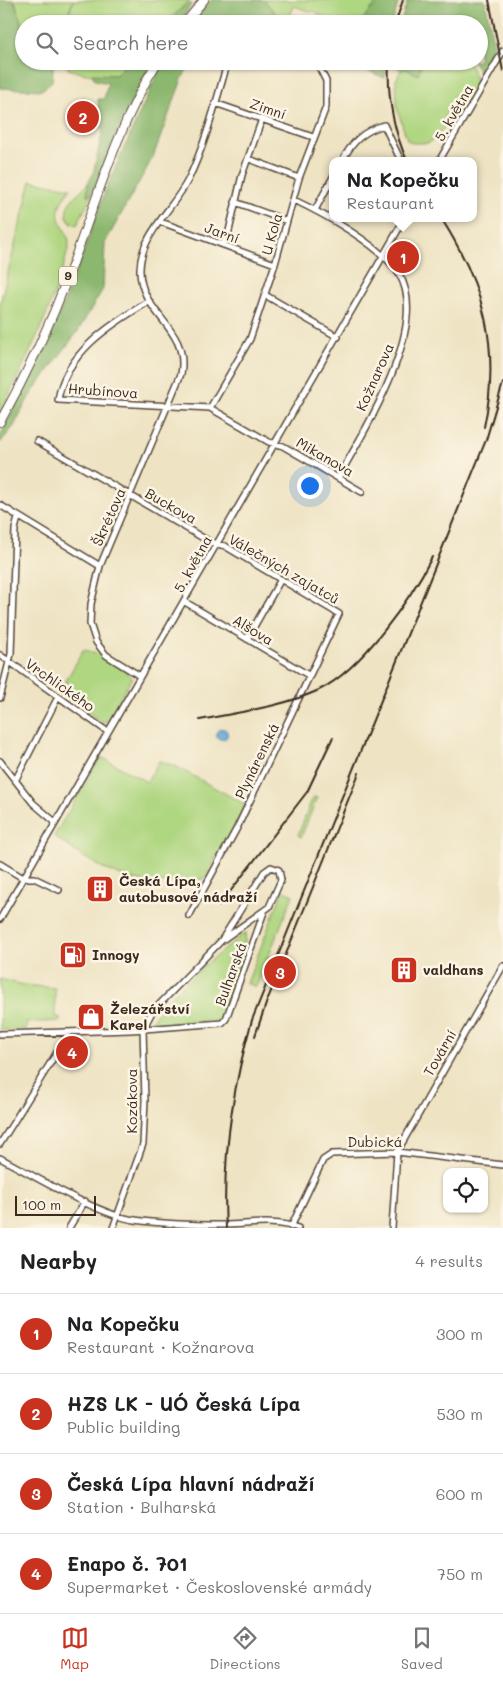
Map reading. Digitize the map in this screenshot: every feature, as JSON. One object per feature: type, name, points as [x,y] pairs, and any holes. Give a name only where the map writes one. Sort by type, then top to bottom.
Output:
[{"type":"main road","points":[[192,15],[204,0]]},
{"type":"main road","name":"9","points":[[0,422],[40,346],[118,142],[136,101],[153,70]]},
{"type":"street","name":"5. května","points":[[441,157],[503,51]]},
{"type":"street","points":[[148,302],[141,281],[141,258],[152,233],[187,182],[197,160],[225,70]]},
{"type":"street","name":"U Kola","points":[[210,408],[250,339],[265,295],[299,178],[326,107],[326,80],[321,70]]},
{"type":"street","name":"Zimní","points":[[215,103],[313,137]]},
{"type":"street","points":[[223,245],[229,230],[242,175],[249,160],[262,119]]},
{"type":"street","points":[[344,157],[350,146],[360,136],[384,125],[399,157]]},
{"type":"street","points":[[249,160],[299,178]]},
{"type":"street","points":[[315,210],[329,184]]},
{"type":"street","name":"Kožnarova","points":[[294,200],[329,219]]},
{"type":"street","points":[[235,202],[287,221]]},
{"type":"street","name":"Jarní","points":[[161,222],[275,264]]},
{"type":"street","name":"Kožnarova","points":[[333,222],[384,255],[399,274],[406,292],[408,316],[404,340],[392,372],[338,478]]},
{"type":"street","name":"5. května","points":[[0,919],[140,676],[185,602],[217,543],[338,337],[403,222]]},
{"type":"street","points":[[265,295],[338,337]]},
{"type":"street","name":"Škrétova","points":[[140,676],[106,655],[96,642],[90,624],[91,604],[100,566],[181,374],[182,350],[175,336],[148,302]]},
{"type":"street","name":"Hrubínova","points":[[148,302],[112,323],[85,349],[60,386],[58,400],[210,408],[275,444]]},
{"type":"street","name":"Buckova","points":[[37,441],[210,542],[217,543]]},
{"type":"street","name":"Mikanova","points":[[275,444],[283,446],[362,492]]},
{"type":"street","points":[[0,506],[100,566]]},
{"type":"street","points":[[0,698],[9,662],[15,530],[18,518]]},
{"type":"street","name":"Válečných zajatců","points":[[217,543],[339,614]]},
{"type":"street","points":[[247,639],[281,579]]},
{"type":"street","name":"Alšova","points":[[185,602],[310,676]]},
{"type":"street","name":"Plynárenská","points":[[189,916],[237,828],[339,614]]},
{"type":"street","name":"Vrchlického","points":[[0,655],[108,732]]},
{"type":"street","points":[[16,779],[58,697]]},
{"type":"street","points":[[0,761],[33,803],[55,822]]},
{"type":"street","points":[[0,864],[23,878],[34,878],[58,890]]},
{"type":"street","name":"Bulharská","points":[[143,1029],[152,1012],[221,941],[264,912],[273,901],[282,880],[281,873],[275,867],[268,868],[264,872],[221,941]]},
{"type":"street","name":"Bulharská","points":[[0,1034],[143,1029],[222,1023],[226,1019],[264,912]]},
{"type":"street","name":"Tovární","points":[[397,1152],[503,966]]},
{"type":"street","name":"Kozákova","points":[[113,1228],[143,1144],[145,1100],[143,1029]]},
{"type":"street","points":[[0,1144],[68,1032]]},
{"type":"street","points":[[392,1228],[397,1152]]},
{"type":"street","name":"Dubická","points":[[292,1227],[323,1160],[332,1154],[397,1152],[503,1165]]},
{"type":"street","points":[[0,1158],[85,1201],[134,1220],[210,1225],[280,1223],[298,1228]]},
{"type":"street","points":[[69,1228],[85,1201]]},
{"type":"green space","points":[[0,0],[14,0],[19,15],[15,15],[15,70],[53,70],[52,81],[42,90],[0,88]]},
{"type":"green space","points":[[15,0],[73,0],[67,15],[19,15]]},
{"type":"green space","points":[[74,0],[190,0],[174,15],[68,15]]},
{"type":"green space","points":[[211,0],[264,0],[277,15],[199,15]]},
{"type":"green space","points":[[264,0],[379,0],[366,15],[320,15],[314,11],[311,12],[294,6],[290,15],[277,15]]},
{"type":"green space","points":[[379,0],[399,0],[395,15],[366,15]]},
{"type":"green space","points":[[408,0],[485,0],[488,15],[403,15]]},
{"type":"green space","points":[[188,2],[192,4],[184,15],[174,15]]},
{"type":"green space","points":[[488,16],[495,53],[488,64]]},
{"type":"green space","points":[[71,70],[120,70],[116,75],[85,74]]},
{"type":"green space","points":[[120,70],[147,70],[122,120],[92,194],[87,195],[88,183],[93,174],[103,130],[100,128],[98,99],[104,99],[108,83],[95,80],[92,74],[116,75]]},
{"type":"green space","points":[[159,70],[186,70],[153,157],[105,243],[103,289],[78,331],[29,397],[14,426],[0,443],[0,436],[46,346],[77,270],[108,184]]},
{"type":"green space","points":[[365,70],[385,70],[385,78]]},
{"type":"green space","points":[[401,70],[408,70],[418,75],[419,70],[472,70],[477,82],[470,93],[445,115],[444,128],[429,143],[412,143],[407,140],[397,108],[396,80]]},
{"type":"green space","points":[[408,70],[419,70],[418,75]]},
{"type":"green space","points":[[478,70],[485,70],[481,76]]},
{"type":"green space","points":[[31,181],[71,188],[59,209],[59,217],[69,242],[68,250],[47,312],[0,412],[0,304]]},
{"type":"green space","points":[[88,183],[87,195],[92,194],[77,225],[72,223],[66,212],[71,202]]},
{"type":"green space","points":[[83,650],[110,659],[132,678],[106,722],[100,721],[60,692]]},
{"type":"green space","points":[[101,757],[147,782],[159,761],[175,766],[246,805],[204,879],[158,883],[143,882],[129,878],[116,874],[90,861],[54,836]]},
{"type":"green space","points":[[313,797],[317,798],[301,837],[298,835]]},
{"type":"green space","points":[[283,890],[293,895],[256,987],[247,983]]},
{"type":"green space","points":[[246,932],[243,958],[220,1020],[150,1025],[178,989]]},
{"type":"green space","points":[[0,979],[24,985],[55,988],[55,1017],[60,1017],[60,1021],[26,1023],[27,1029],[0,1030]]},
{"type":"water","points":[[222,728],[228,734],[222,740],[216,734]]},
{"type":"railway","points":[[398,15],[403,0]]},
{"type":"railway","points":[[489,0],[503,71]]},
{"type":"railway","points":[[389,70],[392,112],[406,157]]},
{"type":"railway","points":[[443,222],[468,268],[485,318],[490,370],[489,398],[484,427]]},
{"type":"railway","points":[[226,1228],[226,1175],[230,1123],[239,1072],[252,1020],[486,440],[503,383]]},
{"type":"railway","points":[[200,720],[290,701],[319,690],[335,680],[368,650],[398,612],[432,557]]},
{"type":"railway","points":[[219,906],[307,792],[333,737]]},
{"type":"railway","points":[[255,1036],[267,1001],[359,773]]},
{"type":"place","name":"HZS LK - UÓ Česká Lípa","points":[[83,117]]},
{"type":"place","name":"Na Kopečku","points":[[403,257]]},
{"type":"place","name":"Česká Lípa, autobusové nádraží","points":[[100,889]]},
{"type":"place","name":"Innogy","points":[[73,955]]},
{"type":"place","name":"valdhans","points":[[404,970]]},
{"type":"place","name":"Česká Lípa hlavní nádraží","points":[[280,972]]},
{"type":"place","name":"Železářství Karel","points":[[91,1017]]},
{"type":"place","name":"Enapo č. 701","points":[[72,1052]]}]
